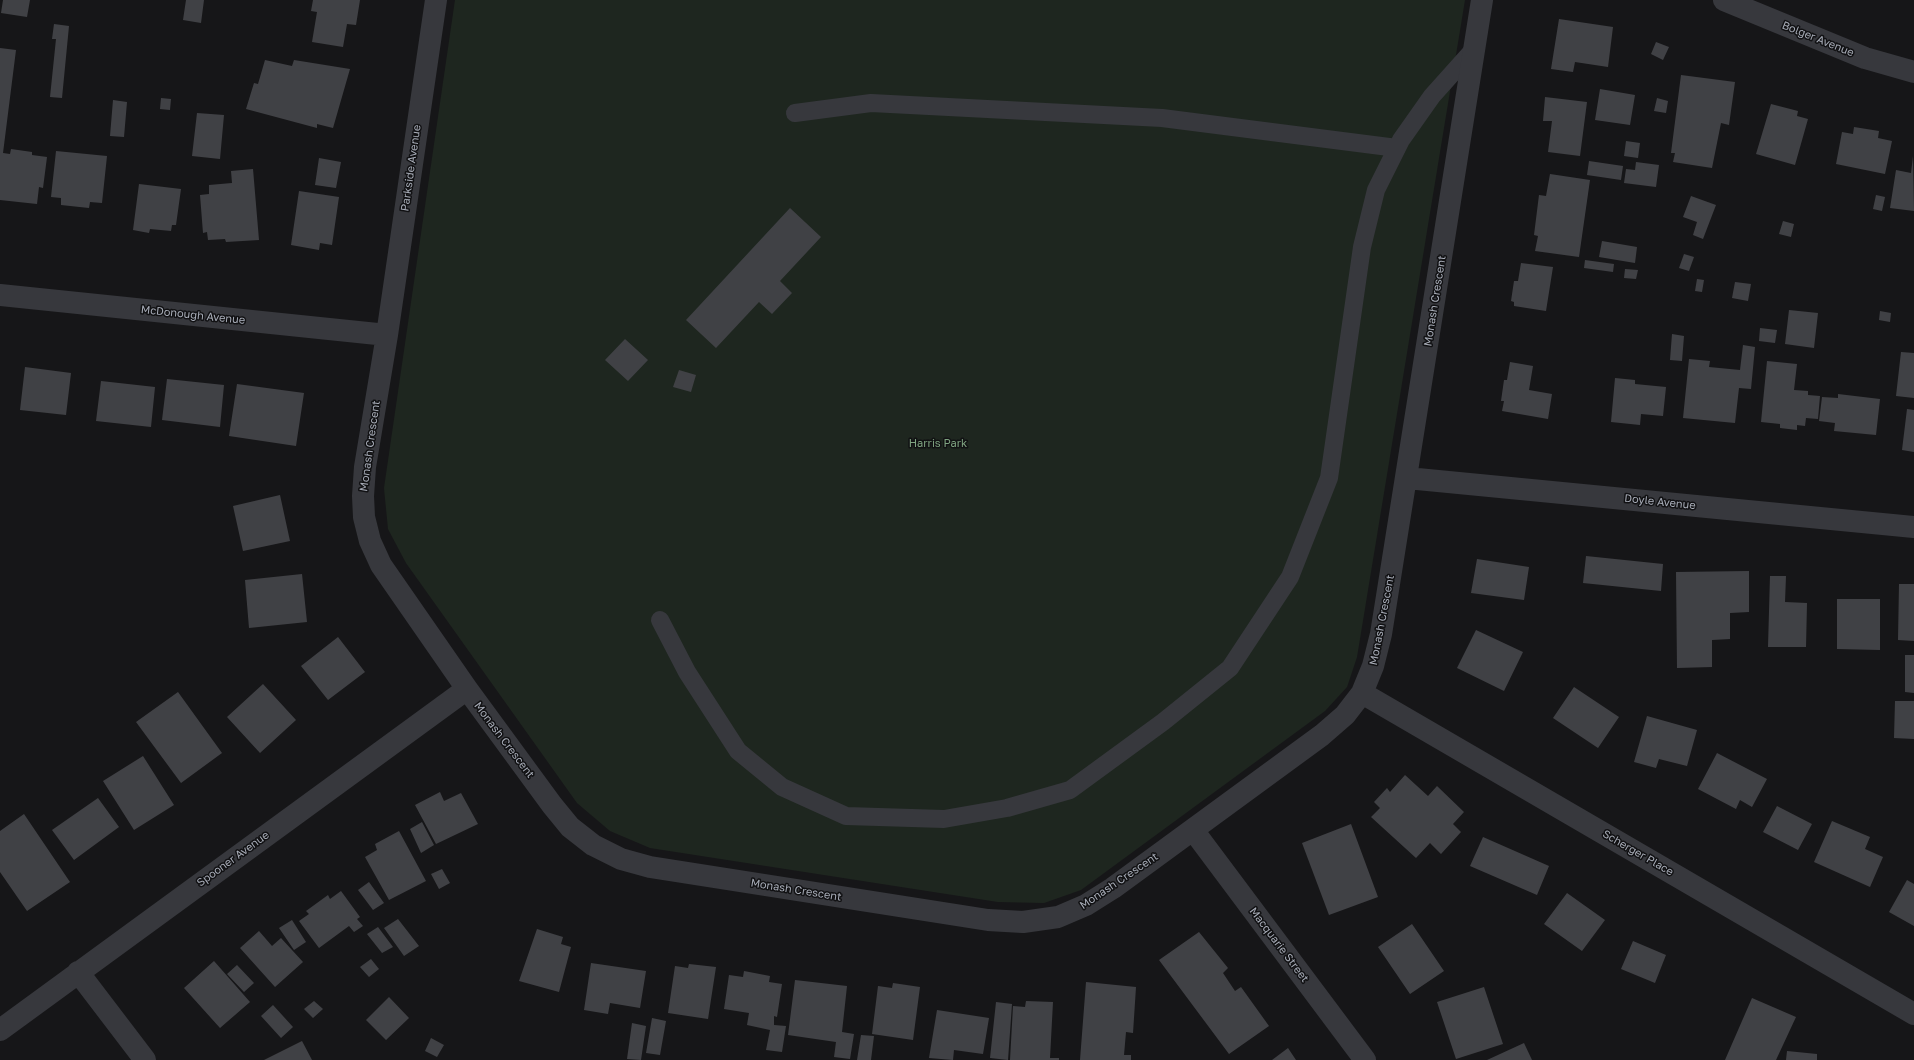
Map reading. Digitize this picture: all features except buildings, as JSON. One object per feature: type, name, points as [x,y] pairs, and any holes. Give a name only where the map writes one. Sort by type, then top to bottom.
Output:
[{"type":"street","name":"Parkside Avenue","points":[[387,335],[436,0]]},
{"type":"street","name":"Monash Crescent","points":[[387,335],[365,467],[363,496],[370,541],[381,565],[467,689],[570,827],[593,845],[621,860],[650,867],[988,920],[1023,922],[1058,917],[1086,905],[1193,830],[1322,735],[1345,715],[1362,693],[1373,666],[1381,634],[1482,0]]},
{"type":"street","name":"Bolger Avenue","points":[[1724,0],[1865,58],[1914,72]]},
{"type":"street","name":"McDonough Avenue","points":[[0,295],[387,335]]},
{"type":"street","name":"Doyle Avenue","points":[[1407,478],[1914,527]]},
{"type":"street","name":"Spooner Avenue","points":[[0,1030],[467,689]]},
{"type":"street","name":"Scherger Place","points":[[1362,693],[1914,1014]]},
{"type":"street","name":"Macquarie Street","points":[[1193,830],[1365,1060]]},
{"type":"street","points":[[78,972],[145,1060]]},
{"type":"lane","points":[[660,620],[686,672],[738,751],[782,787],[846,816],[944,819],[1007,808],[1070,790],[1163,722],[1230,668],[1290,577],[1329,478],[1362,247],[1376,190],[1397,148],[1432,96],[1475,48]]},
{"type":"lane","points":[[795,113],[871,102],[1154,118],[1397,148]]},
{"type":"green space","name":"Harris Park","points":[[455,0],[1465,0],[1357,657],[1347,687],[1325,711],[1081,890],[1044,903],[998,902],[650,848],[610,831],[577,803],[406,563],[388,529],[384,488]]}]
